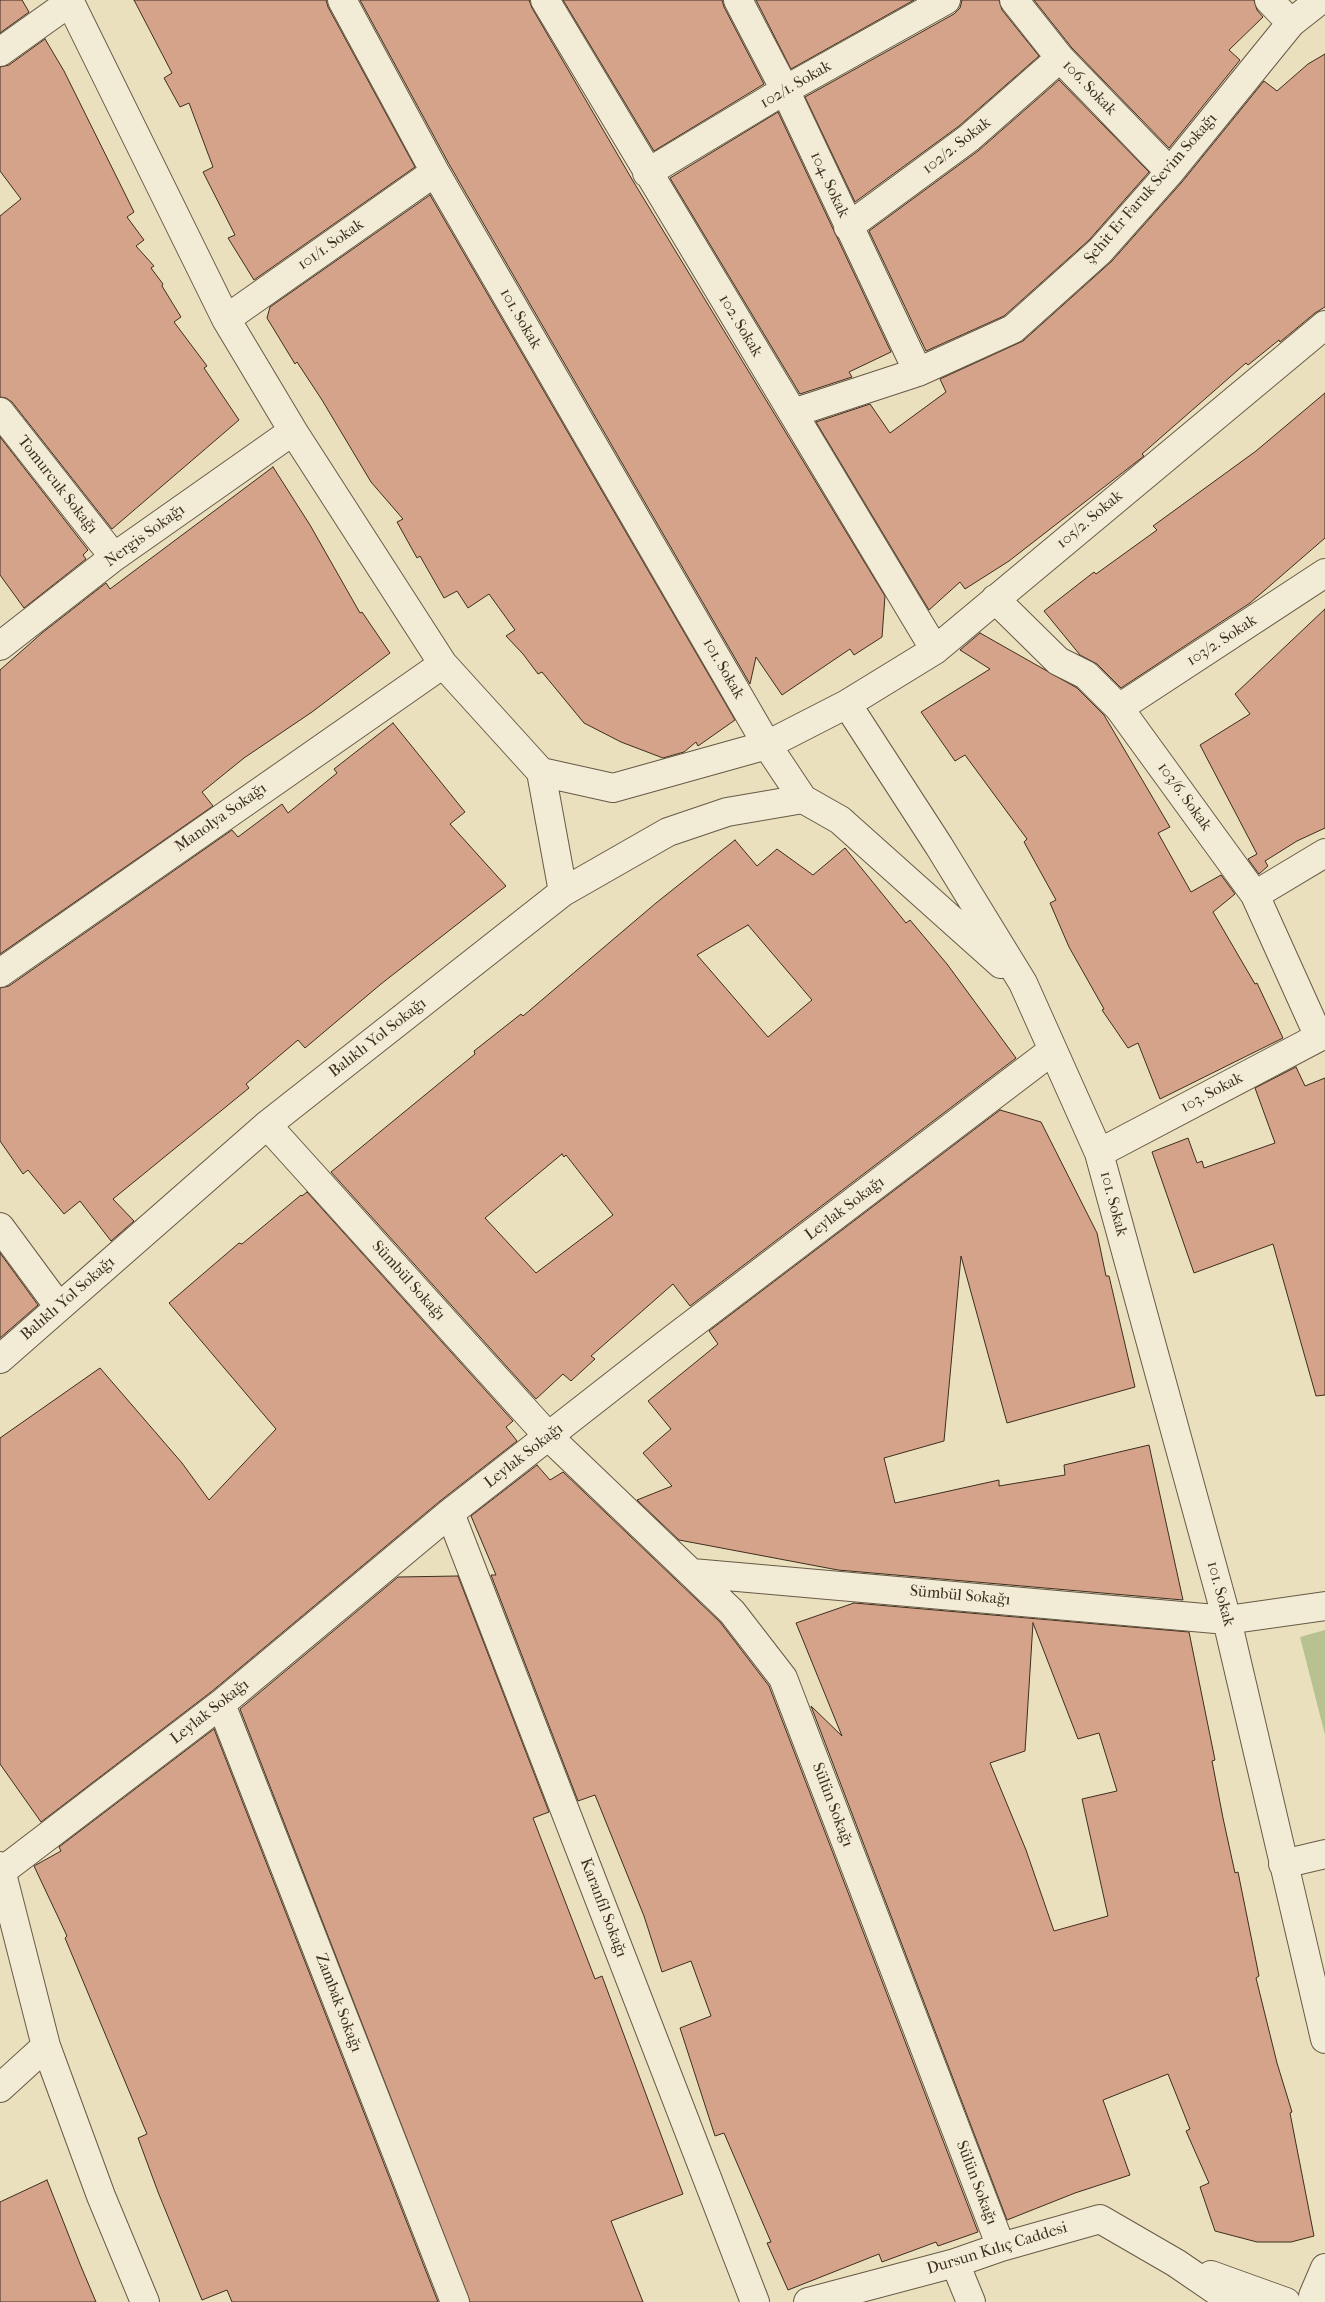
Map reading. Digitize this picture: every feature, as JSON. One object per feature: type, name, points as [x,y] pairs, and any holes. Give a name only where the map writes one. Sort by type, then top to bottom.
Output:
[{"type":"street","name":"101. Sokak","points":[[342,0],[435,172],[767,746],[803,799],[840,820],[1023,983],[1099,1153],[1227,1620],[1325,2039]]},
{"type":"street","name":"102. Sokak","points":[[545,0],[647,173],[935,650]]},
{"type":"street","name":"104. Sokak","points":[[738,0],[785,90],[918,372]]},
{"type":"street","name":"102/1. Sokak","points":[[647,173],[785,90],[946,0]]},
{"type":"street","name":"106. Sokak","points":[[1014,0],[1060,58],[1170,172]]},
{"type":"street","points":[[1269,0],[1292,22]]},
{"type":"street","name":"Şehit Er Faruk Sevim Sokağı","points":[[793,414],[918,372],[1013,329],[1100,252],[1170,172],[1292,22],[1320,0]]},
{"type":"street","points":[[0,52],[69,1],[226,319],[293,431],[443,664],[541,772],[563,892]]},
{"type":"street","name":"102/2. Sokak","points":[[848,227],[969,138],[1060,58]]},
{"type":"street","name":"101/1. Sokak","points":[[226,319],[435,172]]},
{"type":"street","name":"105/2. Sokak","points":[[541,772],[613,788],[767,746],[847,704],[935,650],[1325,325]]},
{"type":"street","name":"Tomurcuk Sokağı","points":[[0,412],[114,557]]},
{"type":"street","name":"Nergis Sokağı","points":[[0,646],[114,557],[293,431]]},
{"type":"street","name":"103/2. Sokak","points":[[1119,708],[1325,573]]},
{"type":"street","name":"103/6. Sokak","points":[[995,599],[1058,661],[1086,674],[1119,708],[1255,895],[1322,1035]]},
{"type":"street","name":"Manolya Sokağı","points":[[0,972],[443,664]]},
{"type":"street","points":[[847,704],[939,846],[1023,983]]},
{"type":"street","name":"Balıklı Yol Sokağı","points":[[0,1359],[267,1125],[563,892],[668,832],[727,812],[803,799]]},
{"type":"street","points":[[1255,895],[1325,853]]},
{"type":"street","name":"103. Sokak","points":[[1099,1153],[1322,1035]]},
{"type":"street","name":"Leylak Sokağı","points":[[1,1868],[221,1704],[450,1513],[665,1345],[1053,1050]]},
{"type":"street","name":"Sümbül Sokağı","points":[[267,1125],[548,1436]]},
{"type":"street","points":[[0,1227],[59,1307]]},
{"type":"street","name":"Sülün Sokağı","points":[[548,1436],[732,1612],[783,1678],[1001,2247]]},
{"type":"street","name":"Karanfil Sokağı","points":[[450,1513],[755,2302]]},
{"type":"street","name":"Sümbül Sokağı","points":[[692,1572],[1227,1620],[1325,1606]]},
{"type":"street","name":"Zambak Sokağı","points":[[221,1704],[455,2302]]},
{"type":"street","points":[[1283,1864],[1325,1854]]},
{"type":"street","points":[[1,1868],[46,2046],[101,2196],[145,2302]]},
{"type":"street","points":[[0,2088],[46,2046]]},
{"type":"street","name":"Dursun Kılıç Caddesi","points":[[808,2302],[955,2263],[1001,2247],[1100,2219],[1176,2263],[1233,2302]]},
{"type":"street","points":[[955,2263],[971,2302]]},
{"type":"street","name":"Dursun Kılıç Caddesi","points":[[1176,2263],[1286,2302]]},
{"type":"street","points":[[1315,2296],[1325,2268]]},
{"type":"green space","points":[[1325,1630],[1325,1735],[1300,1637]]},
{"type":"building","points":[[0,0],[22,0],[29,12],[0,33]]},
{"type":"building","points":[[134,0],[326,0],[328,7],[415,167],[254,280],[228,238],[235,235],[203,172],[213,167],[189,103],[180,107],[164,78],[172,73]]},
{"type":"building","points":[[360,0],[529,0],[633,181],[885,596],[882,637],[854,655],[850,649],[782,695],[756,657],[750,684],[449,164]]},
{"type":"building","points":[[563,0],[722,0],[764,84],[654,151]]},
{"type":"building","points":[[756,0],[914,0],[791,69]]},
{"type":"building","points":[[962,0],[999,0],[1002,10],[1039,56],[959,126],[855,202],[805,97],[954,14],[960,8]]},
{"type":"building","points":[[1034,0],[1254,0],[1257,10],[1263,17],[1229,50],[1240,60],[1169,148],[1072,48]]},
{"type":"building","points":[[45,39],[64,71],[134,212],[127,217],[144,240],[136,246],[154,266],[151,268],[163,284],[162,286],[181,317],[174,322],[207,366],[204,368],[239,420],[112,529],[12,402],[0,397],[0,216],[21,199],[0,171],[0,67],[9,65]]},
{"type":"building","points":[[1325,54],[1325,307],[1248,365],[1246,363],[1142,454],[1144,456],[1009,561],[965,589],[960,582],[929,610],[816,422],[870,404],[890,433],[946,392],[940,379],[1023,341],[1112,261],[1182,182],[1264,81],[1277,91],[1308,64]]},
{"type":"building","points":[[1059,80],[1149,172],[1089,240],[1004,316],[926,351],[869,231],[978,151]]},
{"type":"building","points":[[778,112],[891,352],[849,372],[852,377],[800,394],[670,178]]},
{"type":"building","points":[[430,195],[735,720],[698,746],[696,742],[684,752],[663,758],[621,742],[584,723],[542,672],[538,674],[506,636],[515,630],[489,594],[468,608],[457,591],[444,598],[420,556],[417,558],[397,522],[403,519],[371,482],[322,400],[297,362],[295,364],[267,318],[270,307]]},
{"type":"building","points":[[1325,393],[1325,538],[1250,603],[1121,688],[1097,664],[1080,655],[1044,611],[1094,572],[1096,574],[1157,530],[1153,526],[1256,451]]},
{"type":"building","points":[[0,437],[88,550],[83,555],[86,559],[24,608],[0,575]]},
{"type":"building","points":[[273,467],[310,525],[360,613],[362,612],[390,653],[312,712],[244,758],[202,792],[213,806],[0,954],[0,670],[42,633],[106,583],[110,589]]},
{"type":"building","points":[[1325,609],[1325,828],[1297,841],[1265,861],[1268,866],[1259,874],[1248,859],[1257,854],[1200,745],[1250,714],[1235,694]]},
{"type":"building","points":[[980,633],[1077,688],[1104,715],[1170,827],[1158,833],[1191,892],[1221,875],[1235,894],[1213,912],[1255,984],[1257,983],[1283,1038],[1160,1099],[1138,1043],[1128,1048],[1102,1010],[1104,1009],[1069,947],[1050,903],[1056,900],[1024,842],[1027,839],[965,755],[955,761],[921,712],[990,669],[960,650]]},
{"type":"building","points":[[393,723],[465,812],[450,824],[506,886],[381,984],[305,1048],[298,1040],[246,1084],[249,1088],[113,1199],[134,1221],[111,1241],[80,1201],[64,1214],[28,1170],[23,1174],[0,1141],[0,988],[9,986],[232,830],[238,837],[282,804],[288,813],[337,773],[334,769]]},
{"type":"building","points":[[735,840],[757,866],[777,849],[813,875],[845,848],[906,923],[910,920],[947,964],[1016,1058],[690,1306],[673,1284],[591,1356],[595,1359],[571,1381],[563,1374],[536,1399],[331,1172],[475,1054],[474,1051],[521,1014],[523,1016],[656,903]],"holes":[[[748,925],[812,1000],[768,1037],[697,955]],[[562,1154],[564,1157],[566,1155],[613,1215],[536,1273],[485,1218]]]},
{"type":"building","points":[[1296,1067],[1305,1086],[1325,1078],[1325,1395],[1316,1396],[1273,1244],[1194,1273],[1152,1152],[1188,1138],[1197,1163],[1202,1161],[1204,1168],[1275,1143],[1255,1088]]},
{"type":"building","points":[[1000,1110],[1041,1122],[1097,1233],[1106,1276],[1109,1276],[1135,1387],[1007,1423],[961,1256],[944,1441],[884,1458],[895,1503],[999,1480],[999,1486],[1065,1475],[1064,1465],[1149,1445],[1183,1600],[838,1570],[679,1540],[637,1500],[672,1486],[643,1453],[671,1429],[648,1401],[718,1344],[709,1331]]},
{"type":"building","points":[[307,1192],[513,1421],[506,1427],[517,1441],[440,1501],[211,1692],[41,1822],[0,1764],[0,1438],[100,1368],[182,1463],[209,1500],[276,1429],[169,1303],[239,1243],[242,1244]]},
{"type":"building","points":[[0,1253],[38,1305],[0,1338]]},
{"type":"building","points":[[537,1465],[550,1480],[563,1472],[720,1622],[769,1686],[978,2232],[938,2246],[936,2242],[882,2262],[879,2254],[788,2290],[767,2243],[771,2242],[724,2133],[715,2136],[680,2028],[711,2016],[691,1961],[662,1972],[644,1916],[595,1795],[578,1801],[491,1575],[496,1575],[471,1516]]},
{"type":"building","points":[[458,1576],[549,1812],[533,1818],[595,1979],[602,1976],[683,2194],[611,2221],[643,2302],[470,2302],[240,1709],[398,1577]]},
{"type":"building","points":[[854,1603],[1189,1632],[1215,1760],[1212,1761],[1223,1818],[1235,1873],[1238,1872],[1259,1976],[1256,1978],[1277,2063],[1292,2112],[1290,2113],[1314,2236],[1291,2242],[1257,2242],[1215,2231],[1200,2187],[1209,2183],[1186,2131],[1190,2129],[1168,2074],[1103,2100],[1130,2175],[1075,2193],[1007,2220],[811,1706],[842,1736],[796,1623]],"holes":[[[1033,1623],[1078,1739],[1099,1733],[1117,1791],[1082,1799],[1108,1916],[1054,1931],[1026,1850],[990,1763],[1025,1751]]]},
{"type":"building","points":[[214,1729],[438,2302],[232,2302],[227,2290],[202,2300],[158,2192],[138,2138],[147,2134],[65,1938],[67,1936],[34,1866],[61,1851],[59,1847]]},
{"type":"building","points":[[47,2180],[96,2302],[0,2302],[0,2202]]}]
